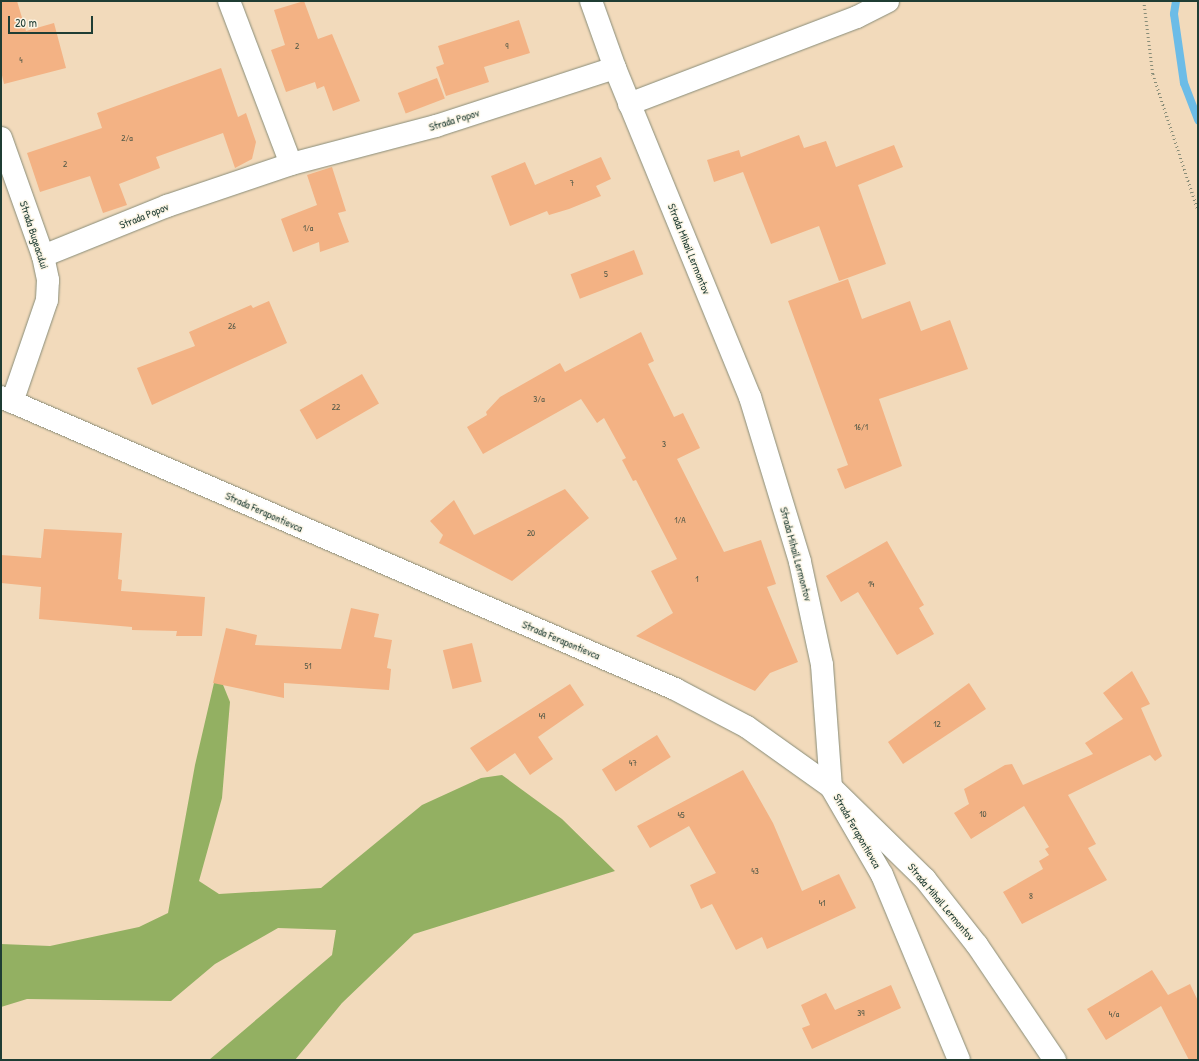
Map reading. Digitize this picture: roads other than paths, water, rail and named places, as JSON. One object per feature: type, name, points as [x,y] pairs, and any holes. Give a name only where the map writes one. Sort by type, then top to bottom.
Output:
[{"type":"street","points":[[229,1],[291,164]]},
{"type":"street","name":"Strada Mihail Lermontov","points":[[591,1],[629,104],[750,397],[800,562],[822,665],[831,787],[925,879],[977,945],[1055,1060]]},
{"type":"street","points":[[629,104],[857,17],[888,1]]},
{"type":"street","name":"Strada Popov","points":[[43,256],[168,206],[291,164],[436,126],[615,68]]},
{"type":"street","name":"Strada Bugeacului","points":[[1,138],[43,256],[47,300],[7,399]]},
{"type":"street","name":"Strada Ferapontievca","points":[[7,399],[675,689],[747,727],[831,787],[882,875],[959,1060]]},
{"type":"waterway","points":[[1176,1],[1174,14],[1184,83],[1198,120]]}]
